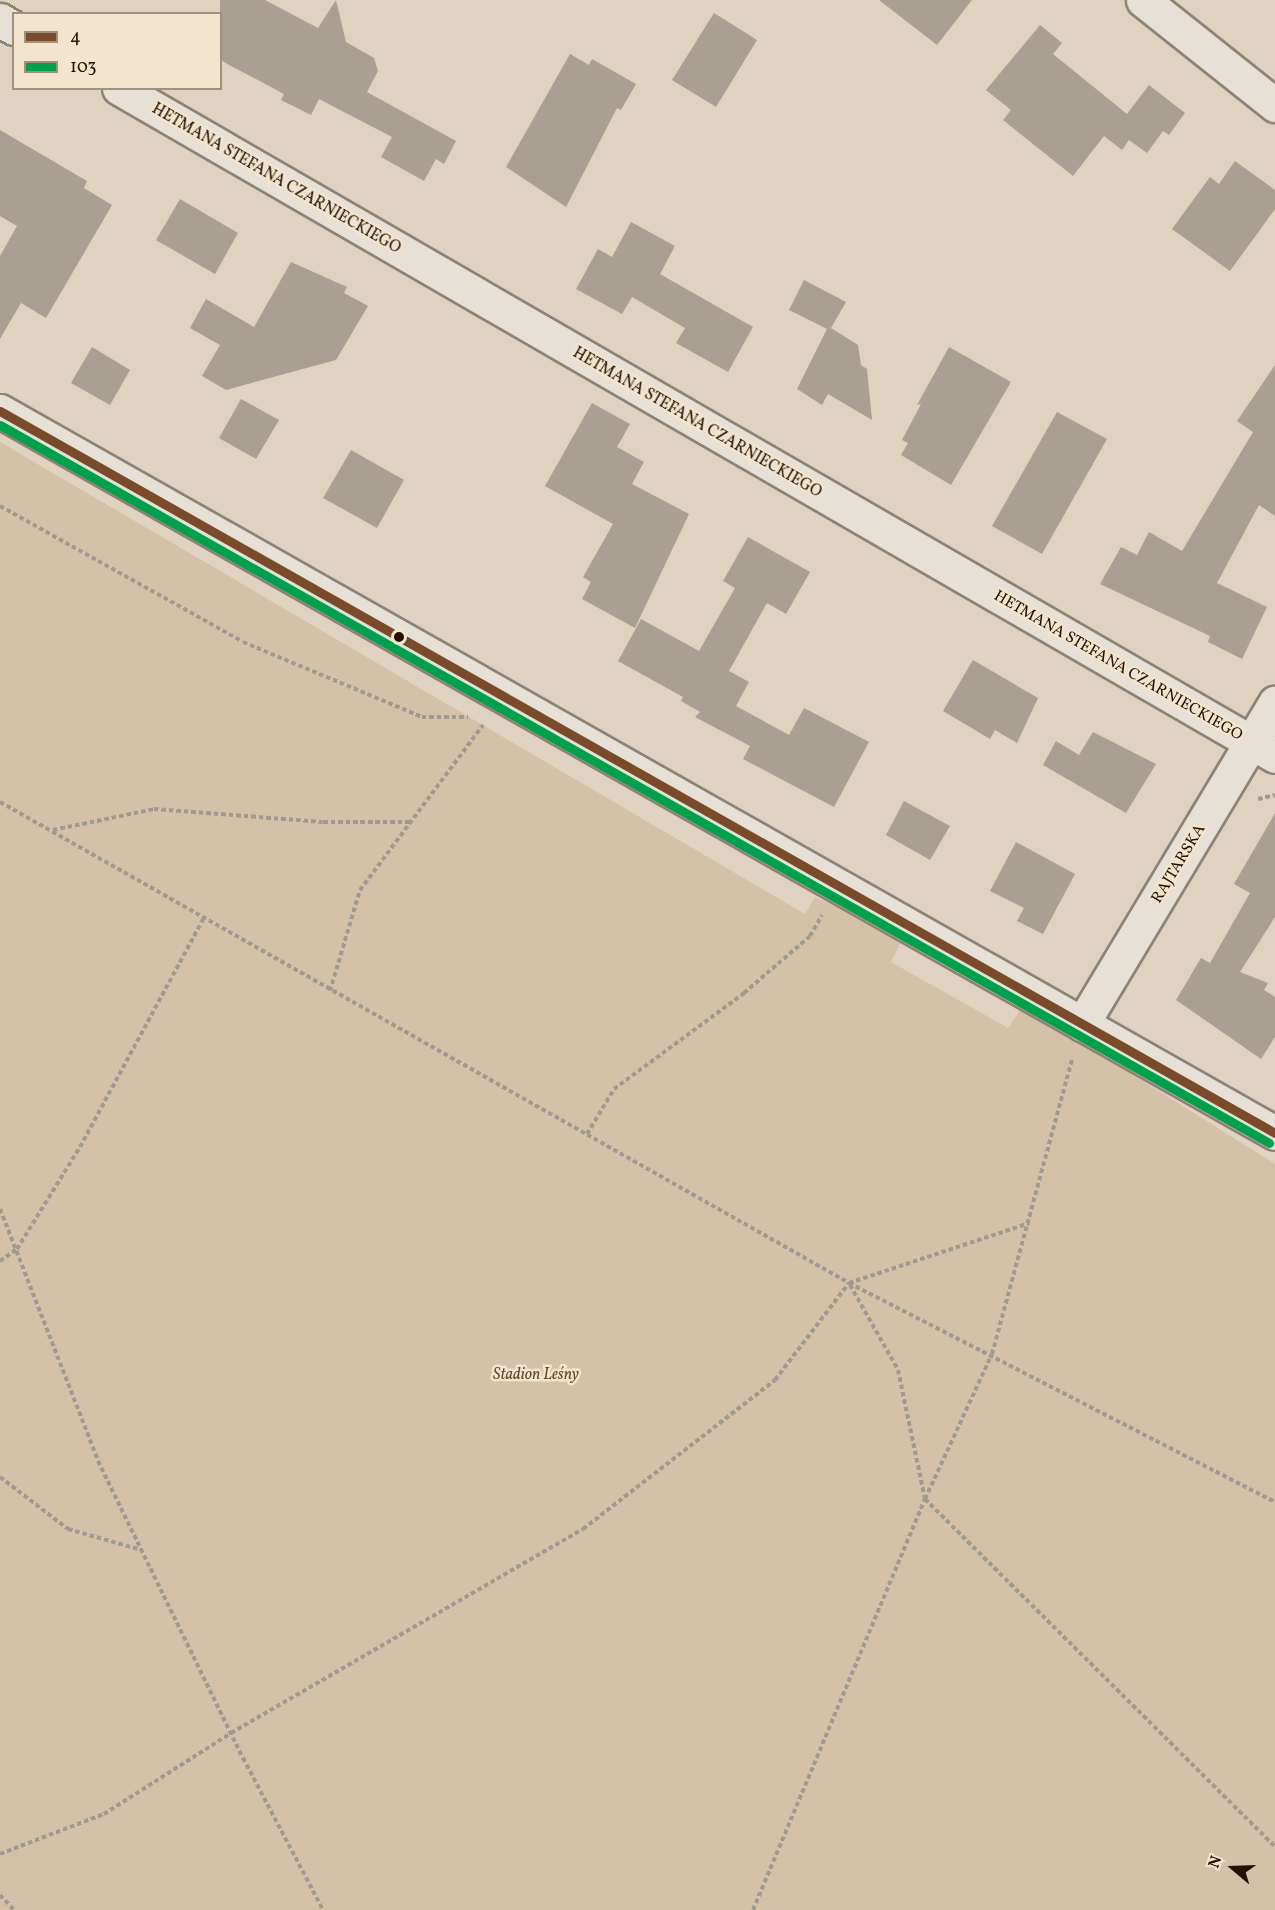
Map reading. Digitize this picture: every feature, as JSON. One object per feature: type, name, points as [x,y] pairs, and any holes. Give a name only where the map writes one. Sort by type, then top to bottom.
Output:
[{"type":"street","points":[[1143,0],[1275,105]]},
{"type":"street","name":"HETMANA STEFANA CZARNIECKIEGO","points":[[122,90],[1264,750]]},
{"type":"street","points":[[0,411],[1275,1132]]},
{"type":"street","name":"RAJTARSKA","points":[[1082,1024],[1264,750],[1275,704]]},
{"type":"path","points":[[0,506],[243,642],[366,696],[422,717],[489,717],[360,890],[330,991]]},
{"type":"path","points":[[0,802],[330,991],[849,1282],[1275,1502]]},
{"type":"path","points":[[52,830],[154,809],[323,822],[410,822]]},
{"type":"path","points":[[587,1135],[614,1089],[744,993],[810,936],[839,886]]},
{"type":"path","points":[[0,1261],[17,1249],[104,1106],[204,918]]},
{"type":"path","points":[[753,1910],[925,1499],[992,1354],[1082,1024]]},
{"type":"path","points":[[0,1209],[99,1461],[231,1733],[323,1910]]},
{"type":"path","points":[[0,1854],[104,1814],[231,1733],[583,1528],[775,1380],[849,1282],[1029,1223]]},
{"type":"path","points":[[849,1282],[898,1370],[925,1499],[1275,1846]]},
{"type":"path","points":[[0,1477],[68,1528],[142,1550]]},
{"type":"path","points":[[0,1895],[14,1910]]},
{"type":"green space","name":"Stadion Leśny","points":[[0,442],[805,914],[815,897],[903,937],[891,962],[1008,1028],[1023,1006],[1275,1164],[1275,1910],[0,1910]]},
{"type":"building","points":[[220,0],[265,0],[318,28],[336,0],[346,42],[374,58],[378,71],[367,92],[456,141],[444,164],[436,159],[424,181],[381,157],[392,137],[319,99],[311,115],[281,100],[284,94],[222,61],[222,12],[220,12]]},
{"type":"building","points":[[879,0],[972,0],[937,45]]},
{"type":"building","points":[[714,13],[757,40],[716,107],[672,80]]},
{"type":"building","points":[[1040,25],[1062,43],[1053,54],[1127,114],[1149,85],[1185,113],[1169,135],[1163,131],[1147,153],[1129,140],[1122,150],[1104,136],[1073,176],[1003,120],[1011,110],[986,90]]},
{"type":"building","points":[[570,54],[589,65],[592,59],[636,84],[621,110],[617,108],[566,207],[506,167]]},
{"type":"building","points":[[0,130],[87,181],[84,188],[112,205],[46,318],[21,303],[0,339],[0,256],[17,226],[0,216]]},
{"type":"building","points":[[1235,161],[1275,190],[1275,209],[1230,271],[1172,229],[1210,177],[1219,184]]},
{"type":"building","points":[[180,199],[238,233],[215,274],[156,240]]},
{"type":"building","points":[[631,222],[675,246],[660,274],[753,327],[728,372],[676,343],[685,328],[632,297],[622,314],[576,289],[598,249],[612,257]]},
{"type":"building","points":[[291,262],[347,287],[344,293],[368,306],[336,360],[226,390],[202,376],[220,345],[190,328],[206,299],[254,327]]},
{"type":"building","points":[[804,280],[846,302],[831,328],[858,345],[861,365],[867,369],[872,420],[828,394],[822,405],[797,389],[827,329],[789,310]]},
{"type":"building","points":[[92,347],[130,370],[110,405],[71,383]]},
{"type":"building","points":[[949,347],[1011,382],[951,485],[901,455],[908,443],[902,440],[921,404],[917,405]]},
{"type":"building","points":[[1275,365],[1275,516],[1259,505],[1217,583],[1267,607],[1242,659],[1208,642],[1210,636],[1100,584],[1121,547],[1137,555],[1149,532],[1182,551],[1253,432],[1237,421]]},
{"type":"building","points":[[241,399],[279,420],[256,459],[219,438]]},
{"type":"building","points":[[592,403],[630,424],[617,447],[644,462],[632,484],[689,514],[635,628],[582,599],[591,582],[583,577],[613,524],[545,486]]},
{"type":"building","points":[[1057,412],[1107,439],[1042,554],[992,526]]},
{"type":"building","points":[[351,450],[404,480],[377,528],[323,498]]},
{"type":"building","points":[[748,537],[810,572],[786,614],[767,603],[729,671],[749,682],[736,706],[789,735],[804,708],[869,742],[834,807],[743,759],[750,746],[695,717],[700,712],[681,701],[683,697],[618,661],[641,619],[699,651],[735,588],[723,581]]},
{"type":"building","points":[[973,660],[1038,698],[1017,743],[995,730],[990,739],[943,711]]},
{"type":"building","points":[[1093,732],[1156,764],[1126,813],[1043,765],[1056,741],[1079,755]]},
{"type":"building","points":[[904,801],[950,826],[930,860],[886,835]]},
{"type":"building","points":[[1275,813],[1275,917],[1240,972],[1268,983],[1264,990],[1275,997],[1275,1037],[1261,1059],[1176,1000],[1201,958],[1210,963],[1250,893],[1234,884]]},
{"type":"building","points":[[1016,842],[1075,874],[1043,934],[1017,921],[1024,908],[990,891]]},
{"type":"transit line","name":"4","points":[[0,411],[1275,1133]]},
{"type":"transit line","name":"103","points":[[0,425],[1269,1143]]}]
